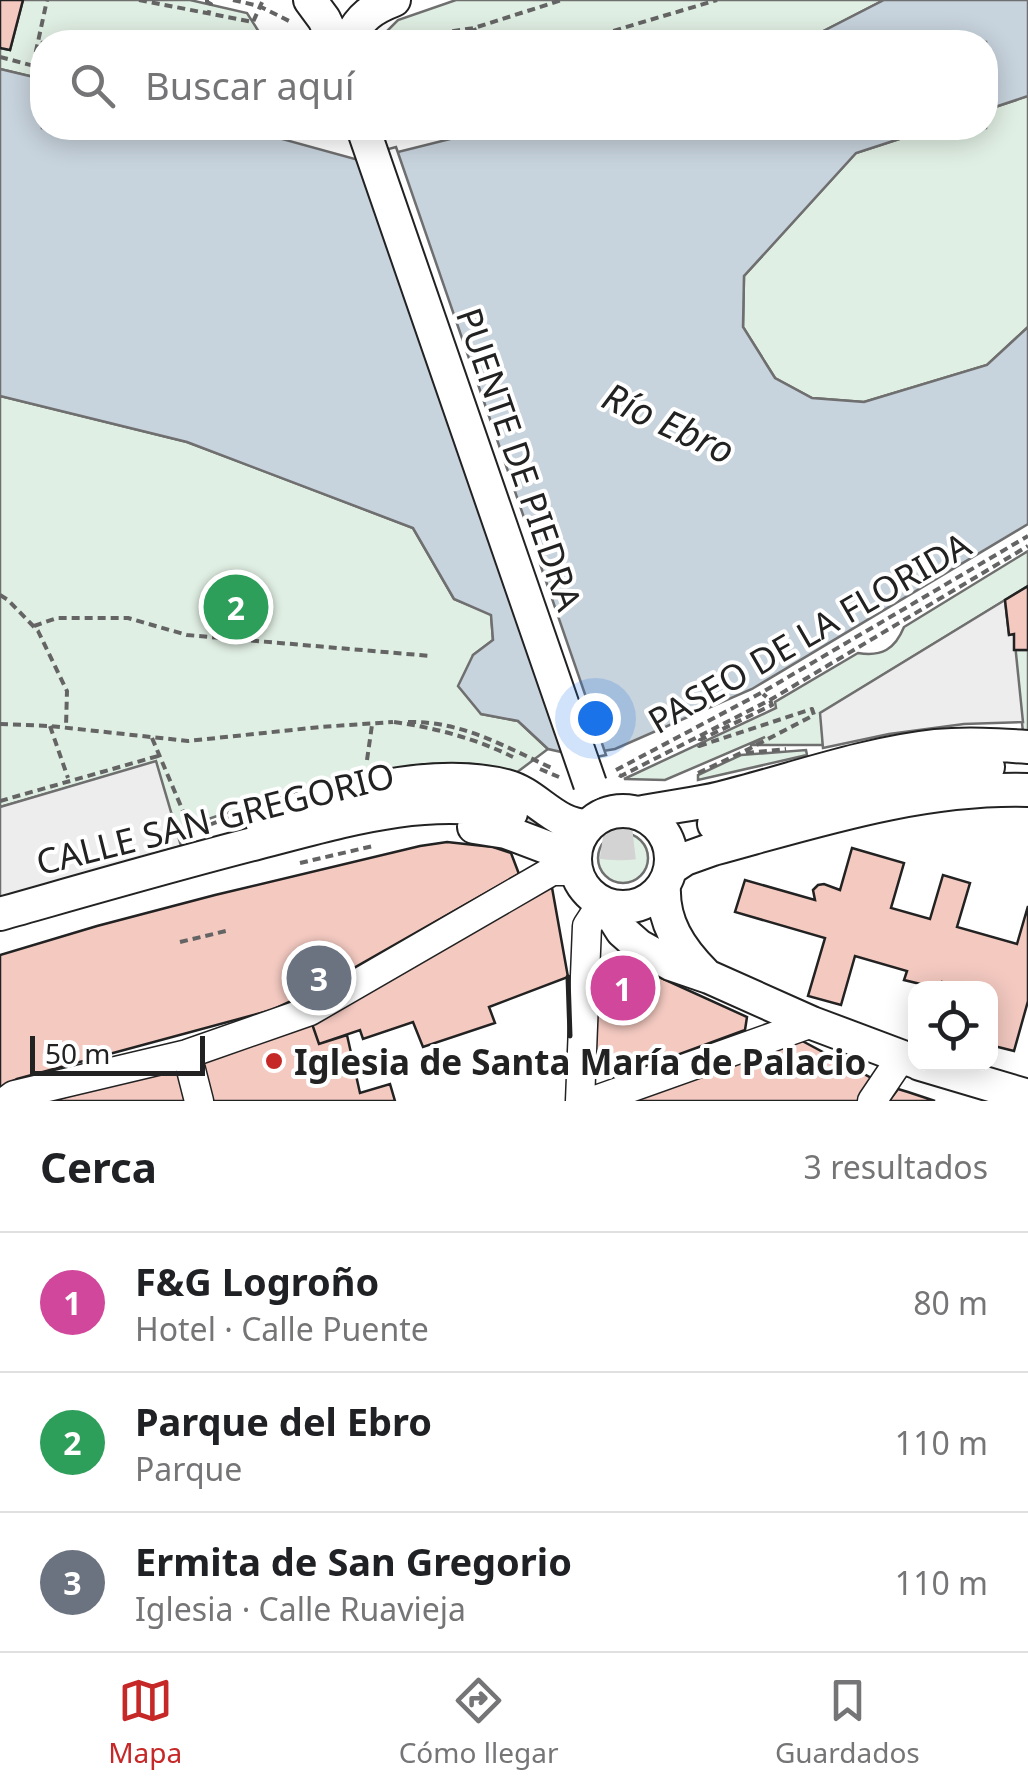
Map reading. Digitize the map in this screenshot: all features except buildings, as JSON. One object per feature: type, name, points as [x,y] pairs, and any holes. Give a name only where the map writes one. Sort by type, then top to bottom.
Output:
[{"type":"main road","points":[[346,30],[347,0]]},
{"type":"main road","points":[[352,30],[368,12],[394,0]]},
{"type":"main road","points":[[302,12],[330,30]]},
{"type":"main road","name":"PUENTE DE PIEDRA","points":[[368,140],[588,778],[615,804],[611,817]]},
{"type":"main road","name":"PUENTE DE PIEDRA","points":[[380,140],[588,778]]},
{"type":"main road","points":[[203,857],[249,827],[280,814],[428,780],[504,786],[534,799],[548,812],[577,826],[720,798],[818,770],[924,748],[990,744],[1028,747]]},
{"type":"main road","points":[[714,824],[930,770],[979,766],[1028,769]]},
{"type":"main road","points":[[604,904],[622,908],[642,904],[658,893],[685,859],[713,850],[892,803],[959,792],[1028,790]]},
{"type":"main road","name":"CALLE SAN GREGORIO","points":[[0,914],[377,813],[460,808],[511,814]]},
{"type":"main road","points":[[708,977],[682,949],[665,909],[670,850],[663,832],[650,819],[611,817],[581,836],[576,864],[585,889],[604,904],[615,923],[639,946],[670,964],[908,1059]]},
{"type":"main road","points":[[203,857],[250,860],[386,832],[452,826],[506,832],[576,864]]},
{"type":"main road","points":[[945,1071],[1028,1096]]},
{"type":"street","points":[[6,1101],[187,1054],[310,1011],[552,871],[576,864]]},
{"type":"street","points":[[580,1101],[587,926],[604,904]]},
{"type":"street","points":[[593,1101],[812,1023]]},
{"type":"street","points":[[187,1054],[199,1101]]},
{"type":"street","points":[[872,1101],[908,1065]]},
{"type":"path","points":[[40,30],[47,0]]},
{"type":"path","points":[[139,0],[253,22],[263,0]]},
{"type":"path","points":[[207,0],[211,4],[208,13]]},
{"type":"path","points":[[233,0],[302,12]]},
{"type":"path","points":[[462,30],[562,0]]},
{"type":"path","points":[[617,30],[718,0]]},
{"type":"path","points":[[0,57],[30,64]]},
{"type":"path","name":"PASEO DE LA FLORIDA","points":[[588,778],[761,692],[1028,536]]},
{"type":"path","name":"PASEO DE LA FLORIDA","points":[[588,778],[622,776],[770,700],[1028,546]]},
{"type":"path","points":[[0,595],[38,631],[67,692],[66,728]]},
{"type":"path","points":[[34,626],[57,618],[128,618],[186,635],[431,656]]},
{"type":"path","points":[[698,772],[814,715],[812,710],[699,746],[700,740],[772,705],[761,692]]},
{"type":"path","points":[[0,724],[188,741],[320,726],[430,722],[479,734],[588,778]]},
{"type":"path","points":[[50,726],[68,780]]},
{"type":"path","points":[[152,738],[203,857]]},
{"type":"path","points":[[0,801],[158,756]]},
{"type":"path","points":[[296,864],[384,843]]},
{"type":"path","points":[[180,942],[226,931]]},
{"type":"green space","points":[[23,0],[190,0],[247,13],[258,30],[30,30],[30,76],[0,69],[0,48],[10,50]]},
{"type":"green space","points":[[456,0],[884,0],[825,30],[388,30],[398,20]]},
{"type":"green space","points":[[1028,96],[1028,327],[987,365],[864,402],[812,398],[775,378],[743,327],[744,276],[856,153],[896,140],[998,140],[998,106]]},
{"type":"green space","points":[[0,396],[187,442],[413,528],[454,599],[491,614],[493,640],[473,655],[481,714],[518,721],[548,749],[512,776],[364,781],[223,814],[173,831],[156,762],[0,807]]},
{"type":"green space","points":[[1028,551],[1028,586],[821,713],[823,745],[750,745],[765,737],[665,780],[624,779],[776,708],[775,702],[858,653],[887,650],[904,627]]},
{"type":"green space","points":[[1014,650],[1028,650],[1028,733],[1023,732]]},
{"type":"green space","points":[[806,750],[807,755],[698,780],[698,775],[741,755]]},
{"type":"green space","points":[[623,833],[641,840],[648,858],[641,876],[623,883],[605,876],[598,858],[605,840]]},
{"type":"shaded area","points":[[1005,600],[1009,634],[1014,634],[1023,722],[964,724],[823,748],[820,713]]},
{"type":"shaded area","points":[[156,761],[181,846],[0,901],[0,807]]},
{"type":"water","points":[[884,0],[1028,0],[1028,96],[998,106],[998,30],[825,30]]},
{"type":"water","name":"Río Ebro","points":[[0,69],[30,76],[30,140],[286,140],[362,161],[446,140],[896,140],[856,153],[744,276],[743,327],[775,378],[812,398],[864,402],[987,365],[1028,327],[1028,524],[752,689],[615,749],[570,754],[548,749],[518,721],[481,714],[458,686],[473,655],[493,640],[491,615],[454,599],[413,528],[187,442],[0,396]]},
{"type":"pier","points":[[396,147],[606,755],[591,758],[362,156]]},
{"type":"tunnel","points":[[511,813],[576,836],[615,844],[652,840],[714,824]]},
{"type":"wall","points":[[568,977],[570,1036]]},
{"type":"place","name":"Parque del Ebro","points":[[236,607]]},
{"type":"place","name":"Ermita de San Gregorio","points":[[319,978]]},
{"type":"place","name":"F&G Logroño","points":[[623,988]]},
{"type":"place","name":"Iglesia de Santa María de Palacio","points":[[274,1061]]}]
